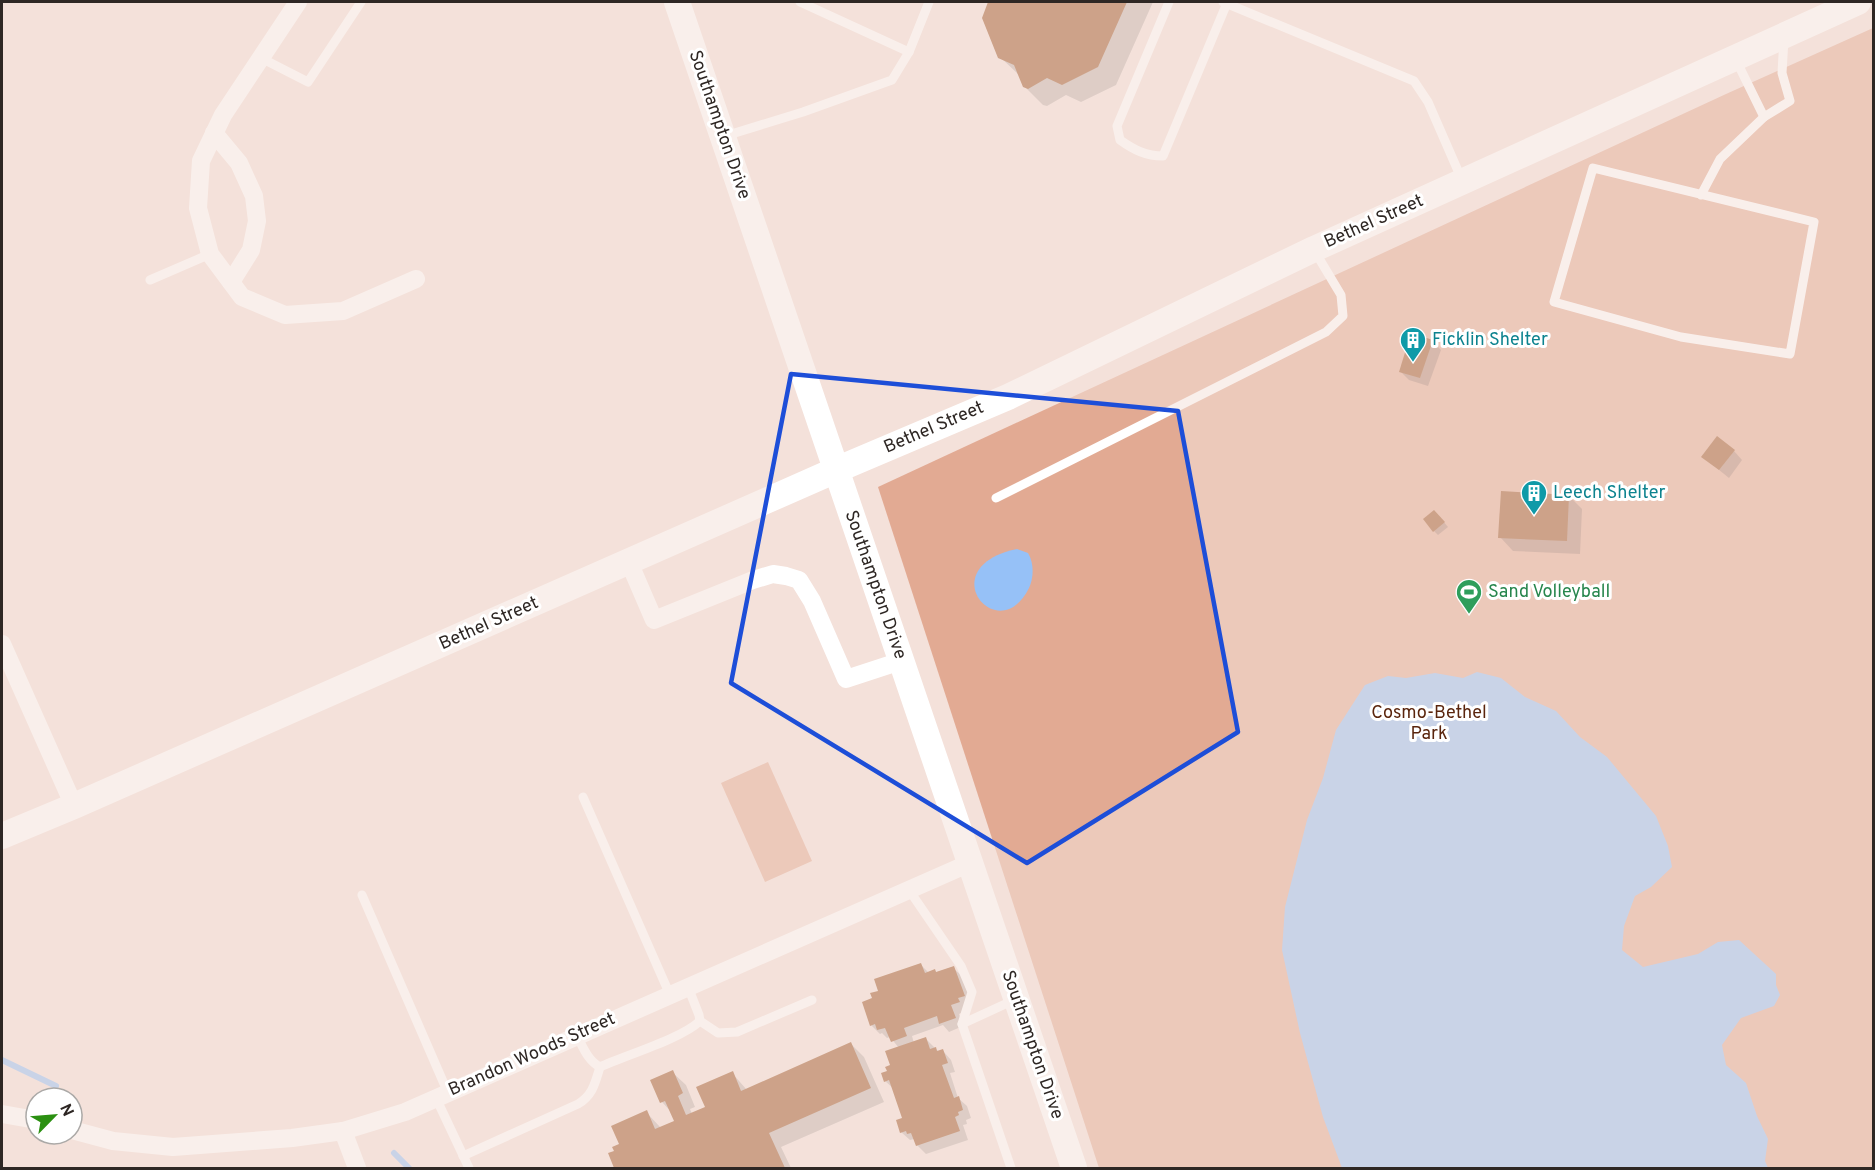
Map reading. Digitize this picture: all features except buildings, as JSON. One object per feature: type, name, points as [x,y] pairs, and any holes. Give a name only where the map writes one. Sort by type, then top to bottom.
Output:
[{"type":"street","points":[[298,2],[223,115],[201,161],[198,208],[210,254],[242,297],[285,315],[343,311],[416,279]]},
{"type":"street","name":"Southampton Drive","points":[[677,2],[1074,1168]]},
{"type":"street","name":"Bethel Street","points":[[2,836],[836,470],[1008,397],[1314,249],[1858,2]]},
{"type":"street","points":[[214,133],[239,163],[254,196],[257,221],[251,250],[231,282]]},
{"type":"street","points":[[629,562],[654,620],[753,580],[773,574],[786,576],[799,580],[812,600],[846,679],[901,661]]},
{"type":"street","points":[[2,644],[74,806]]},
{"type":"street","name":"Brandon Woods Street","points":[[84,1133],[113,1141],[174,1147],[292,1138],[343,1131],[405,1112],[970,863]]},
{"type":"street","points":[[2,1114],[24,1118]]},
{"type":"street","points":[[343,1131],[357,1168]]},
{"type":"lane","points":[[261,58],[308,82],[361,2]]},
{"type":"lane","points":[[800,2],[909,52]]},
{"type":"lane","points":[[723,137],[803,112],[892,80],[909,52],[927,2]]},
{"type":"lane","points":[[1169,2],[1117,126],[1120,140],[1137,151],[1152,156],[1163,156],[1225,2],[1414,81],[1428,102],[1463,182]]},
{"type":"lane","points":[[1701,195],[1720,159],[1764,117],[1790,101],[1782,73],[1784,36]]},
{"type":"lane","points":[[1735,58],[1764,117]]},
{"type":"lane","points":[[1593,168],[1701,195],[1814,222],[1790,354],[1681,337],[1554,302],[1593,168]]},
{"type":"lane","points":[[996,498],[1326,332],[1343,316],[1341,295],[1314,249]]},
{"type":"lane","points":[[150,280],[210,254]]},
{"type":"lane","points":[[583,797],[670,995]]},
{"type":"lane","points":[[909,890],[961,966],[972,992],[962,1024],[1011,1168]]},
{"type":"lane","points":[[362,896],[442,1095],[463,1156],[470,1168]]},
{"type":"lane","points":[[688,987],[700,1021],[718,1033],[737,1032],[812,1000]]},
{"type":"lane","points":[[962,1024],[1016,999]]},
{"type":"lane","points":[[577,1036],[588,1057],[600,1067],[665,1040],[700,1021]]},
{"type":"lane","points":[[463,1156],[578,1104],[594,1089],[600,1067]]},
{"type":"highlighted area","points":[[791,374],[1178,411],[1238,732],[1027,863],[731,683]]},
{"type":"green space","name":"Cosmo-Bethel Park","points":[[1873,28],[1873,1168],[1099,1168],[878,487]]},
{"type":"green space","points":[[768,762],[812,861],[765,882],[721,783]]},
{"type":"water","points":[[1017,549],[1028,553],[1032,566],[1031,584],[1016,605],[1002,611],[989,608],[979,598],[974,586],[978,571],[991,558]]},
{"type":"water","points":[[1477,672],[1501,678],[1525,697],[1556,711],[1580,737],[1607,757],[1656,816],[1668,846],[1672,867],[1651,887],[1635,896],[1624,926],[1622,950],[1643,967],[1698,954],[1718,942],[1739,940],[1776,974],[1776,985],[1780,995],[1774,1006],[1741,1018],[1722,1045],[1726,1065],[1746,1083],[1757,1116],[1768,1139],[1765,1161],[1768,1168],[1342,1168],[1323,1117],[1300,1033],[1282,950],[1285,907],[1307,820],[1323,778],[1336,730],[1365,685],[1388,676],[1406,678],[1435,673],[1463,678]]},
{"type":"waterway","points":[[2,1060],[56,1086]]},
{"type":"waterway","points":[[394,1153],[409,1168]]},
{"type":"place","name":"Ficklin Shelter","points":[[1413,363]]},
{"type":"place","name":"Leech Shelter","points":[[1534,516]]},
{"type":"place","name":"Sand Volleyball","points":[[1469,615]]}]
